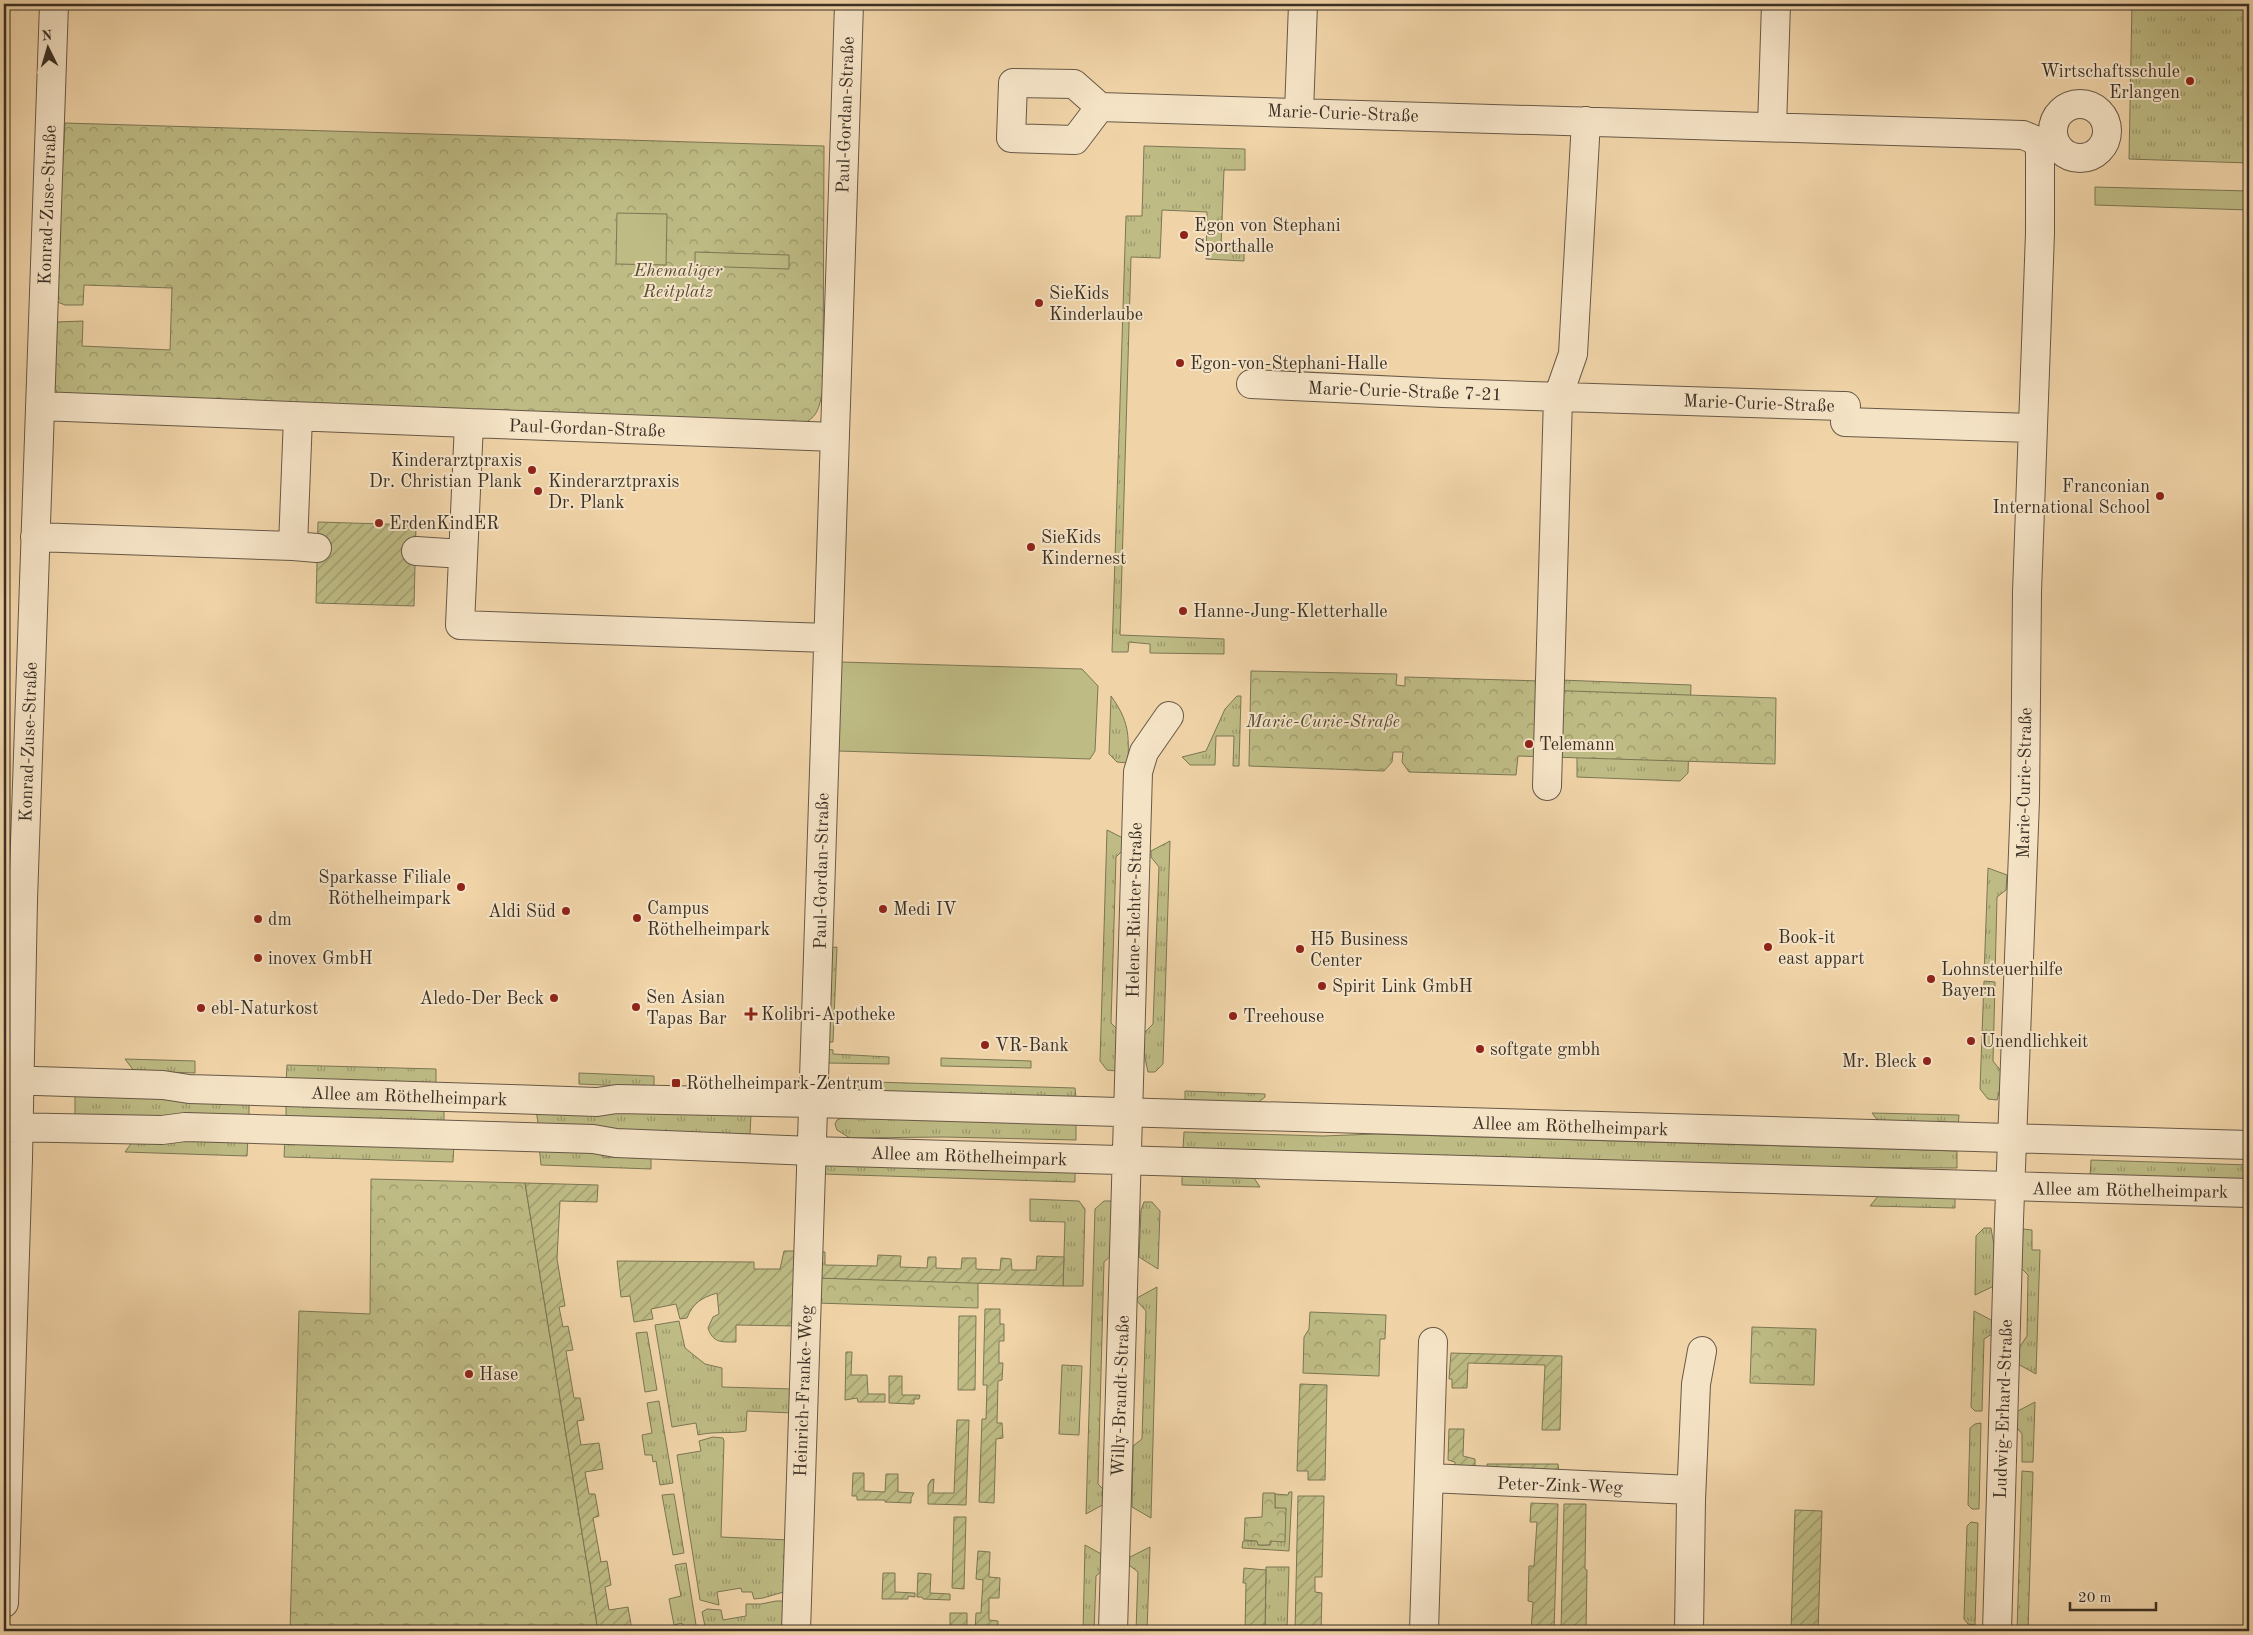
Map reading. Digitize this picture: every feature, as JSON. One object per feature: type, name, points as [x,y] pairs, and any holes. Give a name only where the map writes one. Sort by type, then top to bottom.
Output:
[{"type":"street","name":"Konrad-Zuse-Straße","points":[[4,1603],[14,840],[35,538],[54,4]]},
{"type":"street","name":"Paul-Gordan-Straße","points":[[814,1103],[849,4]]},
{"type":"street","points":[[1299,112],[1303,4]]},
{"type":"street","points":[[1772,127],[1776,4]]},
{"type":"street","name":"Marie-Curie-Straße","points":[[1100,107],[2023,134],[2047,144],[2040,233],[2032,428],[2027,592],[2025,800],[2012,1138]]},
{"type":"street","points":[[1547,786],[1558,397],[1574,354],[1586,121]]},
{"type":"street","name":"Marie-Curie-Straße 7-21","points":[[1251,384],[1558,397]]},
{"type":"street","name":"Marie-Curie-Straße","points":[[1558,397],[1846,406],[1845,422],[2032,428]]},
{"type":"street","points":[[40,406],[469,423],[460,625],[828,638]]},
{"type":"street","points":[[35,538],[305,547],[298,417]]},
{"type":"street","name":"Paul-Gordan-Straße","points":[[469,423],[835,437]]},
{"type":"street","points":[[416,551],[463,554]]},
{"type":"street","name":"Helene-Richter-Straße","points":[[1129,1112],[1138,772],[1144,752],[1169,716]]},
{"type":"street","name":"Allee am Röthelheimpark","points":[[12,1080],[163,1086],[189,1089],[597,1102],[617,1099],[814,1103],[2249,1145]]},
{"type":"street","points":[[812,1151],[814,1103]]},
{"type":"street","points":[[1127,1161],[1129,1112]]},
{"type":"street","name":"Allee am Röthelheimpark","points":[[11,1127],[162,1130],[203,1128],[593,1139],[616,1143],[812,1151],[2249,1193]]},
{"type":"street","name":"Allee am Röthelheimpark","points":[[2010,1187],[2012,1138]]},
{"type":"street","name":"Heinrich-Franke-Weg","points":[[796,1631],[812,1151]]},
{"type":"street","name":"Willy-Brandt-Straße","points":[[1114,1631],[1127,1161]]},
{"type":"street","name":"Ludwig-Erhard-Straße","points":[[1996,1631],[2010,1187]]},
{"type":"street","points":[[1424,1631],[1433,1342]]},
{"type":"street","points":[[1689,1631],[1691,1490],[1696,1384],[1702,1352]]},
{"type":"street","name":"Peter-Zink-Weg","points":[[1430,1478],[1691,1490]]},
{"type":"green space","name":"Wirtschaftsschule Erlangen","points":[[2132,4],[2249,4],[2249,163],[2129,159]]},
{"type":"green space","name":"Ehemaliger Reitplatz","points":[[65,123],[824,146],[823,391],[819,407],[815,415],[801,425],[59,396],[53,384],[57,322],[83,321],[82,346],[170,350],[172,288],[84,285],[83,305],[65,305],[55,301]]},
{"type":"green space","points":[[1144,146],[1245,149],[1245,170],[1224,170],[1221,246],[1244,247],[1244,261],[1206,259],[1207,212],[1162,210],[1160,258],[1131,257],[1120,635],[1224,639],[1224,654],[1150,653],[1150,644],[1129,642],[1128,652],[1112,652],[1126,216],[1142,216]]},
{"type":"green space","points":[[2095,187],[2249,191],[2249,210],[2095,205]]},
{"type":"green space","points":[[617,213],[667,214],[666,265],[616,264]]},
{"type":"green space","points":[[695,252],[789,255],[789,269],[695,266]]},
{"type":"green space","points":[[2249,300],[2249,453],[2245,453]]},
{"type":"green space","points":[[318,522],[416,525],[414,606],[316,603]]},
{"type":"green space","points":[[841,662],[1082,669],[1098,686],[1095,751],[1090,759],[838,751]]},
{"type":"green space","points":[[1251,671],[1397,674],[1396,685],[1405,686],[1405,677],[1541,681],[1541,690],[1776,698],[1775,764],[1518,756],[1516,775],[1409,772],[1402,762],[1403,752],[1393,752],[1392,762],[1384,771],[1249,766]]},
{"type":"green space","points":[[1560,680],[1691,685],[1688,773],[1680,781],[1577,777],[1577,754]]},
{"type":"green space","points":[[1111,696],[1127,728],[1128,763],[1117,762],[1109,754]]},
{"type":"green space","points":[[1237,696],[1241,696],[1239,766],[1233,766],[1234,736],[1216,736],[1215,765],[1190,765],[1182,757],[1206,751],[1225,709]]},
{"type":"green space","points":[[1107,830],[1125,839],[1125,848],[1116,857],[1111,1023],[1120,1032],[1116,1071],[1107,1070],[1100,1061]]},
{"type":"green space","points":[[1170,841],[1163,1064],[1155,1072],[1148,1072],[1144,1053],[1144,1033],[1153,1024],[1159,867],[1151,857],[1151,851]]},
{"type":"green space","points":[[1988,868],[2007,875],[2006,890],[1997,897],[1995,976],[1984,975]]},
{"type":"green space","points":[[837,947],[833,1042],[825,1042],[828,948]]},
{"type":"green space","points":[[1984,981],[1995,982],[1993,1061],[2001,1071],[2001,1085],[1997,1100],[1988,1099],[1980,1089]]},
{"type":"green space","points":[[825,1049],[833,1050],[833,1054],[889,1057],[889,1064],[827,1063]]},
{"type":"green space","points":[[941,1058],[1031,1061],[1031,1068],[941,1066]]},
{"type":"green space","points":[[125,1059],[195,1061],[195,1073],[134,1071]]},
{"type":"green space","points":[[287,1065],[436,1069],[436,1088],[286,1084]]},
{"type":"green space","points":[[579,1073],[654,1076],[654,1087],[579,1084]]},
{"type":"green space","points":[[840,1081],[1075,1088],[1076,1099],[861,1091],[852,1089]]},
{"type":"green space","points":[[1185,1091],[1265,1094],[1265,1097],[1255,1105],[1185,1103]]},
{"type":"green space","points":[[75,1094],[249,1100],[249,1121],[75,1115]]},
{"type":"green space","points":[[286,1101],[444,1105],[444,1126],[286,1121]]},
{"type":"green space","points":[[536,1110],[751,1114],[750,1134],[539,1129]]},
{"type":"green space","points":[[1872,1113],[1959,1115],[1958,1127],[1881,1125]]},
{"type":"green space","points":[[842,1118],[1076,1124],[1076,1140],[944,1137],[850,1138],[837,1130],[835,1124],[837,1120]]},
{"type":"green space","points":[[1184,1132],[1323,1136],[1375,1134],[1957,1151],[1957,1168],[1787,1167],[1183,1149]]},
{"type":"green space","points":[[188,1134],[248,1136],[247,1156],[125,1152],[133,1141],[179,1142]]},
{"type":"green space","points":[[285,1138],[454,1142],[453,1162],[284,1157]]},
{"type":"green space","points":[[539,1145],[593,1147],[603,1157],[651,1158],[651,1169],[541,1165]]},
{"type":"green space","points":[[2091,1160],[2249,1165],[2249,1181],[2090,1177]]},
{"type":"green space","points":[[830,1163],[1075,1171],[1075,1182],[822,1174],[822,1171]]},
{"type":"green space","points":[[1182,1173],[1252,1175],[1260,1187],[1182,1185]]},
{"type":"green space","points":[[371,1179],[525,1183],[598,1631],[290,1631],[299,1311],[370,1314]]},
{"type":"green space","points":[[525,1183],[598,1185],[597,1202],[560,1201],[557,1259],[565,1306],[559,1307],[563,1327],[568,1326],[573,1350],[566,1351],[574,1398],[580,1398],[584,1420],[577,1421],[581,1445],[599,1443],[603,1469],[585,1472],[589,1494],[595,1494],[599,1516],[593,1518],[601,1562],[607,1561],[611,1585],[605,1587],[609,1610],[628,1607],[632,1630],[598,1631]]},
{"type":"green space","points":[[1879,1195],[1955,1197],[1955,1208],[1870,1206]]},
{"type":"green space","points":[[1030,1199],[1079,1201],[1085,1209],[1083,1286],[1063,1286],[1065,1222],[1030,1221]]},
{"type":"green space","points":[[1104,1201],[1112,1201],[1114,1253],[1104,1262],[1098,1484],[1106,1492],[1106,1503],[1086,1514],[1095,1209]]},
{"type":"green space","points":[[1144,1202],[1152,1202],[1160,1211],[1158,1269],[1139,1257],[1141,1210]]},
{"type":"green space","points":[[1984,1228],[1991,1228],[1995,1251],[1994,1286],[1975,1295],[1976,1236]]},
{"type":"green space","points":[[2023,1229],[2032,1230],[2032,1250],[2040,1250],[2036,1374],[2016,1363],[2017,1351],[2027,1336],[2028,1275],[2019,1266]]},
{"type":"green space","points":[[784,1251],[799,1251],[795,1326],[736,1325],[736,1342],[722,1342],[712,1337],[708,1328],[713,1317],[719,1314],[717,1293],[698,1302],[692,1308],[687,1318],[680,1319],[676,1304],[651,1309],[653,1319],[634,1322],[630,1296],[621,1297],[617,1261],[754,1262],[754,1269],[780,1269]]},
{"type":"green space","points":[[817,1252],[825,1252],[825,1265],[877,1266],[878,1255],[901,1256],[900,1267],[927,1268],[928,1257],[936,1257],[936,1268],[961,1269],[962,1258],[976,1258],[976,1269],[1000,1270],[1001,1258],[1011,1259],[1012,1270],[1036,1270],[1037,1256],[1064,1257],[1063,1286],[817,1278]]},
{"type":"green space","points":[[817,1278],[978,1282],[978,1308],[816,1303]]},
{"type":"green space","points":[[1157,1287],[1151,1518],[1132,1507],[1133,1446],[1142,1439],[1146,1311],[1137,1301],[1137,1298]]},
{"type":"green space","points":[[985,1309],[1000,1309],[1000,1324],[1004,1324],[1004,1341],[999,1341],[999,1363],[1003,1363],[1002,1380],[998,1381],[997,1423],[1002,1423],[1003,1438],[996,1439],[994,1503],[979,1502],[982,1419],[986,1419],[987,1385],[983,1385]]},
{"type":"green space","points":[[1974,1311],[1993,1321],[1992,1334],[1984,1339],[1982,1411],[1975,1411],[1971,1407]]},
{"type":"green space","points":[[1310,1312],[1386,1315],[1385,1339],[1380,1339],[1379,1376],[1303,1373],[1304,1337],[1309,1329]]},
{"type":"green space","points":[[959,1316],[976,1316],[975,1390],[958,1390]]},
{"type":"green space","points":[[679,1321],[685,1348],[705,1364],[722,1368],[722,1387],[793,1389],[792,1413],[747,1411],[746,1431],[740,1432],[698,1435],[696,1423],[672,1427],[655,1325]]},
{"type":"green space","points":[[1752,1327],[1816,1329],[1814,1385],[1750,1383]]},
{"type":"green space","points":[[647,1332],[657,1390],[645,1392],[636,1333]]},
{"type":"green space","points":[[846,1352],[852,1352],[851,1375],[867,1375],[868,1394],[885,1394],[885,1402],[858,1402],[857,1398],[845,1400]]},
{"type":"green space","points":[[1451,1353],[1562,1356],[1560,1430],[1542,1430],[1545,1365],[1468,1363],[1467,1388],[1452,1388],[1452,1379],[1449,1379]]},
{"type":"green space","points":[[1062,1365],[1082,1366],[1079,1435],[1059,1434]]},
{"type":"green space","points":[[889,1376],[902,1376],[902,1395],[920,1395],[919,1399],[914,1399],[914,1404],[889,1403]]},
{"type":"green space","points":[[1300,1384],[1327,1385],[1325,1480],[1308,1480],[1308,1471],[1297,1471]]},
{"type":"green space","points":[[659,1401],[673,1483],[660,1485],[656,1461],[653,1462],[652,1455],[645,1455],[642,1435],[652,1433],[647,1403]]},
{"type":"green space","points":[[2035,1402],[2033,1462],[2022,1462],[2022,1434],[2015,1425],[2016,1412]]},
{"type":"green space","points":[[957,1420],[969,1420],[966,1505],[928,1504],[928,1485],[931,1480],[934,1479],[933,1493],[954,1493]]},
{"type":"green space","points":[[1981,1423],[1979,1509],[1972,1509],[1968,1505],[1970,1428],[1975,1424]]},
{"type":"green space","points":[[1449,1429],[1464,1429],[1463,1456],[1475,1459],[1475,1470],[1455,1469],[1455,1462],[1448,1460]]},
{"type":"green space","points":[[713,1437],[723,1438],[724,1441],[721,1537],[790,1540],[787,1591],[754,1599],[752,1592],[742,1592],[741,1588],[717,1592],[719,1605],[700,1600],[677,1455],[701,1451],[699,1441]]},
{"type":"green space","points":[[1487,1464],[1558,1464],[1559,1473],[1488,1470]]},
{"type":"green space","points":[[2022,1471],[2033,1472],[2028,1631],[2017,1631]]},
{"type":"green space","points":[[853,1473],[864,1473],[864,1491],[885,1492],[886,1474],[898,1474],[898,1492],[914,1493],[911,1503],[885,1502],[885,1500],[857,1500],[857,1496],[852,1496]]},
{"type":"green space","points":[[1289,1492],[1292,1492],[1289,1551],[1242,1548],[1243,1541],[1258,1541],[1258,1545],[1270,1545],[1286,1509],[1275,1508],[1275,1494],[1288,1495]]},
{"type":"green space","points":[[1263,1493],[1275,1493],[1275,1508],[1286,1508],[1285,1542],[1270,1541],[1270,1545],[1258,1545],[1257,1541],[1244,1540],[1245,1518],[1262,1517]]},
{"type":"green space","points":[[674,1494],[684,1553],[673,1555],[662,1495]]},
{"type":"green space","points":[[1298,1496],[1324,1496],[1322,1577],[1315,1577],[1315,1592],[1322,1593],[1321,1631],[1295,1631]]},
{"type":"green space","points":[[1531,1503],[1558,1504],[1554,1631],[1531,1631],[1533,1602],[1528,1601],[1529,1566],[1534,1566],[1537,1522],[1530,1522]]},
{"type":"green space","points":[[1564,1504],[1586,1504],[1586,1631],[1561,1631]]},
{"type":"green space","points":[[1795,1510],[1822,1511],[1818,1631],[1791,1631]]},
{"type":"green space","points":[[954,1517],[966,1517],[964,1589],[952,1588]]},
{"type":"green space","points":[[1971,1522],[1978,1523],[1975,1625],[1968,1624],[1964,1619],[1967,1526]]},
{"type":"green space","points":[[1085,1545],[1105,1556],[1104,1569],[1096,1576],[1094,1631],[1083,1631]]},
{"type":"green space","points":[[1150,1547],[1147,1631],[1136,1631],[1138,1572],[1129,1565],[1130,1557]]},
{"type":"green space","points":[[978,1551],[990,1552],[989,1577],[1000,1578],[999,1598],[989,1598],[989,1620],[998,1621],[998,1626],[989,1626],[988,1631],[975,1631],[976,1613],[981,1613],[983,1580],[976,1579]]},
{"type":"green space","points":[[686,1563],[697,1631],[684,1631],[682,1623],[674,1625],[669,1599],[681,1596],[675,1565]]},
{"type":"green space","points":[[1266,1567],[1289,1567],[1287,1631],[1265,1631]]},
{"type":"green space","points":[[1244,1568],[1266,1570],[1265,1631],[1245,1631],[1246,1583],[1243,1583]]},
{"type":"green space","points":[[883,1573],[895,1573],[895,1592],[915,1593],[915,1597],[908,1596],[908,1599],[882,1599]]},
{"type":"green space","points":[[918,1573],[931,1574],[930,1593],[950,1594],[950,1600],[917,1597]]},
{"type":"green space","points":[[786,1601],[785,1631],[706,1631],[702,1612],[707,1609],[721,1610],[723,1620],[746,1616],[746,1604]]},
{"type":"green space","points":[[950,1613],[967,1613],[967,1631],[950,1631]]},
{"type":"place","name":"Wirtschaftsschule Erlangen","points":[[2190,81]]},
{"type":"place","name":"Egon von Stephani Sporthalle","points":[[1184,235]]},
{"type":"place","name":"SieKids Kinderlaube","points":[[1039,303]]},
{"type":"place","name":"Egon-von-Stephani-Halle","points":[[1180,363]]},
{"type":"place","name":"Kinderarztpraxis Dr. Christian Plank","points":[[532,470]]},
{"type":"place","name":"Kinderarztpraxis Dr. Plank","points":[[538,491]]},
{"type":"place","name":"Franconian International School","points":[[2160,496]]},
{"type":"place","name":"ErdenKindER","points":[[379,523]]},
{"type":"place","name":"SieKids Kindernest","points":[[1031,547]]},
{"type":"place","name":"Hanne-Jung-Kletterhalle","points":[[1183,611]]},
{"type":"place","name":"Telemann","points":[[1529,744]]},
{"type":"place","name":"Sparkasse Filiale Röthelheimpark","points":[[461,887]]},
{"type":"place","name":"Medi IV","points":[[883,909]]},
{"type":"place","name":"Aldi Süd","points":[[566,911]]},
{"type":"place","name":"Campus Röthelheimpark","points":[[637,918]]},
{"type":"place","name":"dm","points":[[258,919]]},
{"type":"place","name":"Book-it east appart","points":[[1768,947]]},
{"type":"place","name":"H5 Business Center","points":[[1300,949]]},
{"type":"place","name":"inovex GmbH","points":[[258,958]]},
{"type":"place","name":"Lohnsteuerhilfe Bayern","points":[[1931,979]]},
{"type":"place","name":"Spirit Link GmbH","points":[[1322,986]]},
{"type":"place","name":"Aledo-Der Beck","points":[[554,998]]},
{"type":"place","name":"Sen Asian Tapas Bar","points":[[636,1007]]},
{"type":"place","name":"ebl-Naturkost","points":[[201,1008]]},
{"type":"place","name":"Kolibri-Apotheke","points":[[751,1014]]},
{"type":"place","name":"Treehouse","points":[[1233,1016]]},
{"type":"place","name":"Unendlichkeit","points":[[1971,1041]]},
{"type":"place","name":"VR-Bank","points":[[985,1045]]},
{"type":"place","name":"softgate gmbh","points":[[1480,1049]]},
{"type":"place","name":"Mr. Bleck","points":[[1927,1061]]},
{"type":"place","name":"Röthelheimpark-Zentrum","points":[[676,1083]]},
{"type":"place","name":"Hase","points":[[469,1374]]}]
